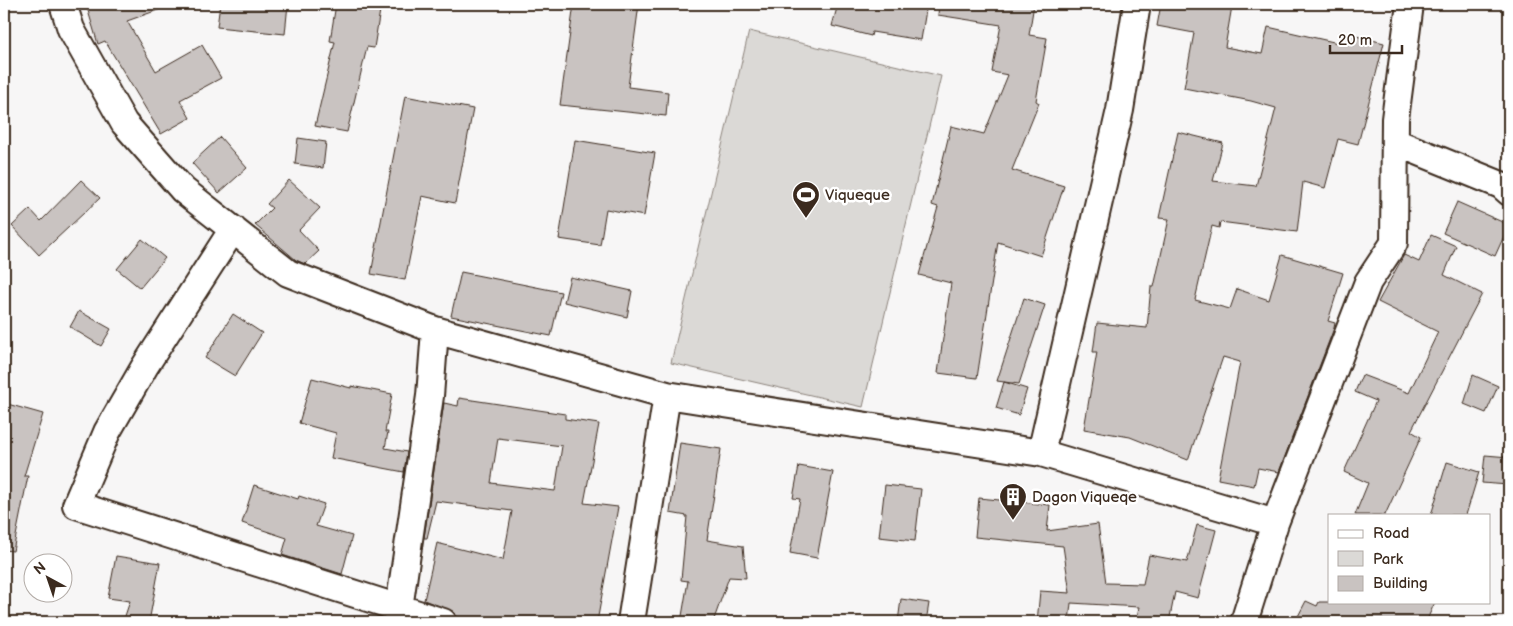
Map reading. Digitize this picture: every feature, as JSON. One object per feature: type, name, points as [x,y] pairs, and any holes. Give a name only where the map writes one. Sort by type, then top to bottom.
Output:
[{"type":"street","points":[[63,4],[71,30],[124,124],[184,190],[288,273],[435,330],[668,395],[1041,453],[1275,523]]},
{"type":"street","points":[[1041,453],[1120,110],[1137,4]]},
{"type":"street","points":[[1244,622],[1275,523],[1368,282],[1394,243],[1395,118],[1410,4]]},
{"type":"street","points":[[1394,142],[1501,185],[1509,192]]},
{"type":"street","points":[[233,229],[145,366],[107,432],[76,505],[398,616],[443,622]]},
{"type":"street","points":[[398,616],[430,396],[435,330]]},
{"type":"street","points":[[631,622],[668,395]]},
{"type":"green space","name":"Viqueque","points":[[749,31],[941,76],[863,407],[671,363]]},
{"type":"building","points":[[86,4],[169,4],[169,6],[127,21],[156,71],[202,45],[221,78],[180,100],[190,118],[161,134],[105,41],[98,44]]},
{"type":"building","points":[[220,4],[288,4],[285,34],[217,27]]},
{"type":"building","points":[[336,4],[381,4],[374,48],[367,47],[347,132],[315,126],[335,42],[330,41]]},
{"type":"building","points":[[574,4],[639,4],[628,87],[668,92],[666,116],[560,105]]},
{"type":"building","points":[[838,4],[927,4],[921,40],[872,32],[871,36],[832,26]]},
{"type":"building","points":[[939,4],[1034,4],[1029,35],[1047,38],[1036,101],[1039,103],[1012,170],[1064,186],[1041,256],[998,242],[977,378],[938,373],[951,283],[919,275],[938,207],[932,205],[951,126],[984,134],[1008,75],[992,72],[1001,25],[938,15]]},
{"type":"building","points":[[1161,4],[1232,6],[1225,47],[1262,54],[1268,27],[1338,43],[1340,32],[1384,43],[1358,144],[1338,139],[1325,188],[1303,182],[1297,232],[1220,222],[1219,228],[1212,226],[1195,300],[1230,309],[1237,289],[1269,300],[1282,255],[1343,273],[1328,321],[1335,323],[1334,328],[1279,472],[1258,468],[1254,486],[1218,479],[1240,362],[1223,357],[1188,460],[1130,437],[1084,429],[1097,352],[1093,352],[1097,323],[1147,328],[1151,287],[1154,287],[1169,219],[1159,218],[1178,132],[1223,143],[1213,181],[1256,186],[1276,108],[1251,101],[1184,88],[1194,33],[1157,26]]},
{"type":"building","points":[[405,96],[473,109],[455,203],[422,196],[405,280],[371,274]]},
{"type":"building","points":[[220,137],[247,168],[219,193],[192,163]]},
{"type":"building","points":[[298,138],[326,142],[323,168],[295,164]]},
{"type":"building","points":[[575,140],[655,153],[644,216],[606,209],[600,245],[559,239]]},
{"type":"building","points":[[81,180],[100,198],[39,255],[12,226],[30,209],[41,221]]},
{"type":"building","points":[[289,180],[320,208],[299,230],[319,251],[305,264],[296,260],[255,225],[272,208],[267,204]]},
{"type":"building","points":[[1457,202],[1509,225],[1495,256],[1443,233]]},
{"type":"building","points":[[1431,235],[1456,246],[1444,275],[1482,294],[1411,431],[1421,437],[1385,514],[1355,514],[1368,483],[1344,472],[1376,401],[1355,392],[1362,375],[1409,393],[1438,332],[1378,302],[1404,255],[1419,262]]},
{"type":"building","points":[[142,239],[165,258],[140,288],[117,269]]},
{"type":"building","points":[[461,272],[561,292],[551,336],[451,316]]},
{"type":"building","points":[[570,277],[632,291],[627,317],[564,302]]},
{"type":"building","points":[[1024,298],[1045,305],[1019,384],[997,381]]},
{"type":"building","points":[[79,311],[111,329],[101,346],[70,327]]},
{"type":"building","points":[[233,314],[262,333],[235,376],[205,358]]},
{"type":"building","points":[[1473,375],[1498,386],[1486,413],[1464,404]]},
{"type":"building","points":[[312,378],[351,388],[351,386],[392,394],[385,432],[388,432],[385,448],[407,452],[404,472],[331,458],[336,433],[299,423]]},
{"type":"building","points":[[1004,382],[1027,389],[1019,415],[996,408]]},
{"type":"building","points":[[459,398],[565,414],[565,419],[599,424],[584,503],[618,507],[597,622],[493,622],[474,618],[473,622],[458,622],[454,612],[424,600],[437,543],[503,560],[512,511],[436,501],[427,538],[424,538],[444,403],[458,406]],"holes":[[[498,438],[562,446],[555,491],[491,483]]]},
{"type":"building","points":[[4,403],[43,414],[24,476],[28,476],[13,551],[4,550]]},
{"type":"building","points":[[680,443],[721,449],[707,540],[743,546],[746,578],[729,577],[713,622],[681,622],[688,581],[681,580],[687,516],[670,513]]},
{"type":"building","points":[[1485,455],[1509,457],[1508,485],[1482,483]]},
{"type":"building","points":[[1447,462],[1479,472],[1466,514],[1431,514]]},
{"type":"building","points":[[799,466],[833,472],[817,558],[790,553],[800,499],[793,498]]},
{"type":"building","points":[[254,485],[298,499],[299,496],[324,504],[316,526],[352,536],[342,574],[282,555],[287,538],[242,523]]},
{"type":"building","points":[[885,485],[921,489],[915,541],[879,537]]},
{"type":"building","points":[[979,498],[1050,505],[1047,531],[1098,524],[1106,583],[1143,584],[1149,555],[1187,562],[1197,525],[1216,530],[1198,598],[1175,592],[1169,622],[1136,622],[1139,607],[1071,603],[1069,622],[1037,622],[1040,591],[1070,593],[1063,546],[975,537]]},
{"type":"building","points":[[116,556],[160,563],[149,622],[123,622],[130,601],[108,598]]},
{"type":"building","points":[[901,599],[929,603],[926,622],[898,622]]},
{"type":"building","points":[[1306,601],[1317,606],[1319,602],[1328,602],[1328,604],[1434,604],[1426,622],[1295,622]]},
{"type":"place","name":"Viqueque","points":[[806,219]]},
{"type":"place","name":"Dagon Viqueqe","points":[[1013,521]]}]
